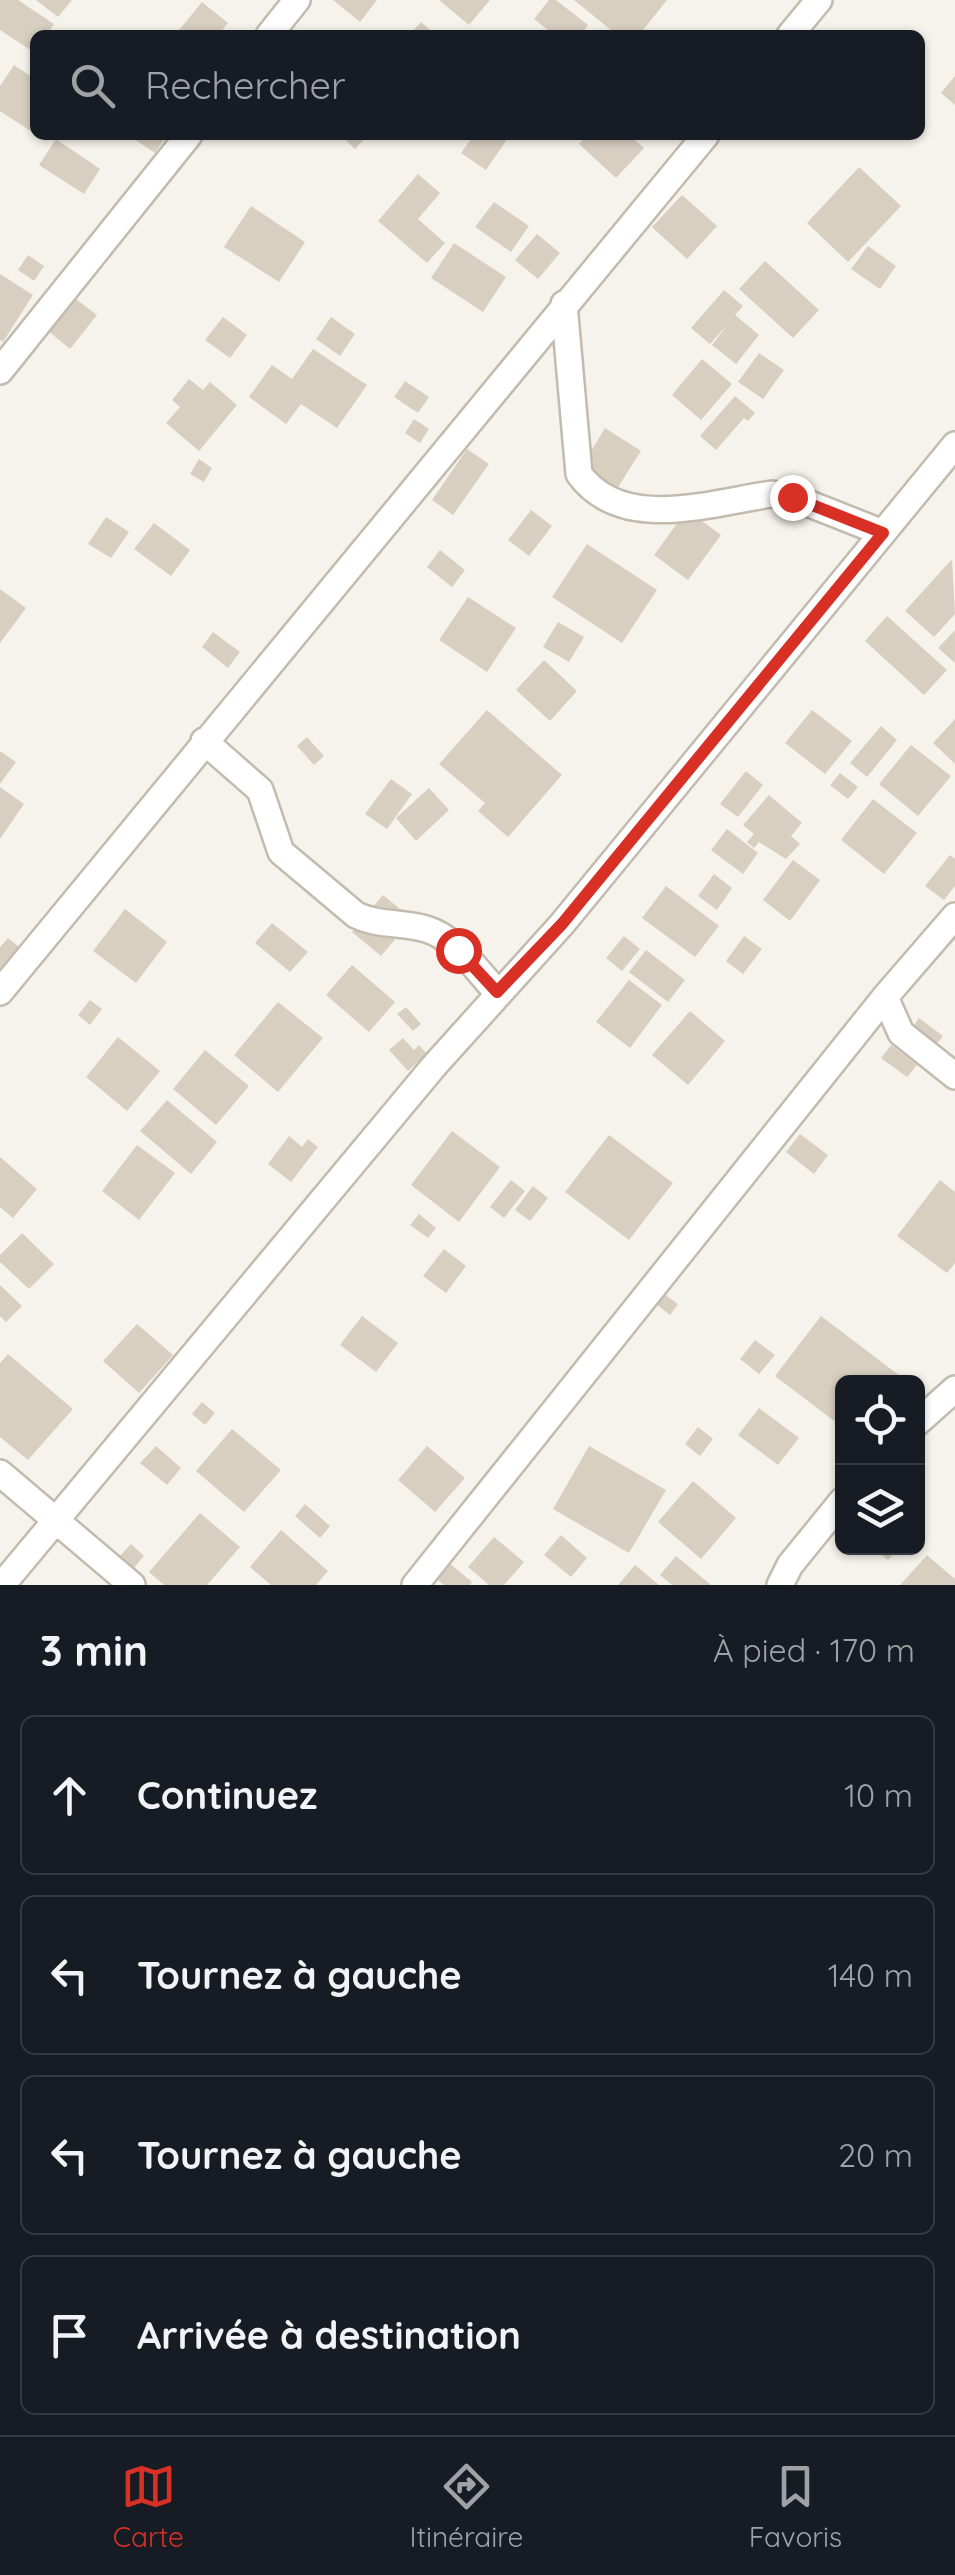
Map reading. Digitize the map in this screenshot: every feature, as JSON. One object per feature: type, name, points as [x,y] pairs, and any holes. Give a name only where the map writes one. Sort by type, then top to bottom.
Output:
[{"type":"street","points":[[273,30],[297,0]]},
{"type":"street","points":[[794,30],[820,0]]},
{"type":"street","points":[[0,371],[185,140]]},
{"type":"street","points":[[0,992],[702,140]]},
{"type":"street","points":[[564,304],[579,474],[595,495],[650,512],[772,494],[792,497],[883,533]]},
{"type":"street","points":[[2,1585],[497,992],[562,924],[955,446]]},
{"type":"street","points":[[204,740],[260,790],[281,852],[369,922],[427,929],[440,936],[497,992]]},
{"type":"street","points":[[416,1585],[885,997],[955,916]]},
{"type":"street","points":[[885,997],[902,1033],[955,1076]]},
{"type":"street","points":[[925,1416],[955,1389]]},
{"type":"street","points":[[0,1473],[132,1585]]},
{"type":"street","points":[[780,1585],[790,1565],[835,1509]]},
{"type":"building","points":[[0,0],[18,0],[54,24],[50,30],[30,30],[30,50],[0,30]]},
{"type":"building","points":[[36,0],[72,0],[58,17]]},
{"type":"building","points":[[333,0],[377,0],[360,22]]},
{"type":"building","points":[[439,0],[490,0],[469,25]]},
{"type":"building","points":[[549,0],[556,0],[588,25],[584,30],[548,30],[534,19]]},
{"type":"building","points":[[574,0],[667,0],[643,30],[611,30]]},
{"type":"building","points":[[202,2],[228,23],[222,30],[179,30]]},
{"type":"building","points":[[421,22],[430,30],[414,30]]},
{"type":"building","points":[[14,65],[30,76],[30,131],[0,111],[0,86]]},
{"type":"building","points":[[955,76],[955,105],[941,93]]},
{"type":"building","points":[[57,140],[100,169],[84,194],[39,165]]},
{"type":"building","points":[[136,140],[164,140],[155,153]]},
{"type":"building","points":[[345,140],[363,140],[355,149]]},
{"type":"building","points":[[470,140],[507,140],[486,170],[461,153]]},
{"type":"building","points":[[583,140],[635,140],[644,148],[616,178],[579,144]]},
{"type":"building","points":[[859,167],[901,206],[848,262],[807,223]]},
{"type":"building","points":[[418,174],[440,193],[418,219],[445,243],[427,263],[378,221]]},
{"type":"building","points":[[682,195],[717,226],[687,259],[652,227]]},
{"type":"building","points":[[494,202],[529,226],[511,252],[475,227]]},
{"type":"building","points":[[251,206],[305,242],[279,282],[224,247]]},
{"type":"building","points":[[537,234],[560,253],[538,279],[515,260]]},
{"type":"building","points":[[454,243],[506,277],[483,312],[431,278]]},
{"type":"building","points":[[868,246],[896,266],[880,289],[851,269]]},
{"type":"building","points":[[28,255],[44,266],[34,281],[18,270]]},
{"type":"building","points":[[765,261],[819,310],[793,338],[739,289]]},
{"type":"building","points":[[0,274],[33,295],[3,342],[0,340]]},
{"type":"building","points":[[724,290],[743,306],[735,315],[759,335],[736,364],[712,345],[728,324],[710,344],[691,328]]},
{"type":"building","points":[[68,293],[97,315],[70,349],[42,326]]},
{"type":"building","points":[[223,317],[247,335],[230,358],[205,340]]},
{"type":"building","points":[[331,317],[355,334],[340,356],[316,339]]},
{"type":"building","points":[[313,349],[367,385],[337,428],[301,404],[286,424],[249,397],[272,365],[292,379]]},
{"type":"building","points":[[759,353],[784,370],[763,399],[738,382]]},
{"type":"building","points":[[702,359],[732,384],[701,420],[672,395]]},
{"type":"building","points":[[189,379],[203,390],[210,382],[237,405],[199,451],[166,423],[180,407],[172,400]]},
{"type":"building","points":[[405,381],[429,397],[418,413],[394,397]]},
{"type":"building","points":[[735,396],[755,413],[748,421],[744,418],[716,450],[700,436]]},
{"type":"building","points":[[414,419],[429,429],[420,443],[405,433]]},
{"type":"building","points":[[605,428],[641,451],[613,495],[579,474],[579,439],[593,448]]},
{"type":"building","points":[[467,449],[489,464],[453,515],[432,500]]},
{"type":"building","points":[[199,459],[212,468],[204,482],[190,474]]},
{"type":"building","points":[[531,510],[552,526],[529,556],[508,540]]},
{"type":"building","points":[[687,510],[721,535],[688,580],[654,555]]},
{"type":"building","points":[[106,517],[129,532],[111,558],[88,544]]},
{"type":"building","points":[[154,523],[190,550],[171,576],[134,549]]},
{"type":"building","points":[[587,544],[657,590],[622,643],[552,597]]},
{"type":"building","points":[[440,550],[465,570],[452,587],[427,567]]},
{"type":"building","points":[[952,559],[955,614],[934,637],[905,611]]},
{"type":"building","points":[[0,589],[26,608],[0,643]]},
{"type":"building","points":[[468,597],[516,628],[487,672],[439,640]]},
{"type":"building","points":[[887,616],[947,670],[924,695],[865,641]]},
{"type":"building","points":[[558,622],[584,637],[569,662],[543,647]]},
{"type":"building","points":[[955,630],[955,663],[938,648]]},
{"type":"building","points":[[213,632],[240,652],[228,668],[202,647]]},
{"type":"building","points":[[544,660],[577,691],[550,721],[516,690]]},
{"type":"building","points":[[487,710],[562,775],[508,837],[478,811],[485,803],[439,764]]},
{"type":"building","points":[[812,710],[852,741],[825,774],[785,743]]},
{"type":"building","points":[[955,719],[955,764],[933,743]]},
{"type":"building","points":[[881,726],[897,740],[867,777],[850,763]]},
{"type":"building","points":[[307,737],[324,756],[314,765],[297,746]]},
{"type":"building","points":[[911,745],[951,776],[918,816],[879,784]]},
{"type":"building","points":[[0,751],[16,762],[0,784]]},
{"type":"building","points":[[746,771],[763,785],[738,817],[720,804]]},
{"type":"building","points":[[840,773],[858,787],[848,799],[830,785]]},
{"type":"building","points":[[391,779],[412,794],[387,829],[365,814]]},
{"type":"building","points":[[0,787],[24,804],[0,839]]},
{"type":"building","points":[[429,788],[449,810],[416,841],[396,818]]},
{"type":"building","points":[[769,795],[802,823],[791,836],[800,844],[786,859],[759,842],[754,848],[747,842],[754,834],[743,825]]},
{"type":"building","points":[[873,799],[917,833],[884,874],[841,840]]},
{"type":"building","points":[[727,829],[758,853],[743,874],[711,850]]},
{"type":"building","points":[[950,855],[955,859],[955,886],[944,900],[925,886]]},
{"type":"building","points":[[793,860],[820,880],[790,921],[763,900]]},
{"type":"building","points":[[714,874],[732,888],[717,910],[698,896]]},
{"type":"building","points":[[666,886],[719,926],[695,957],[642,918]]},
{"type":"building","points":[[383,895],[412,919],[381,956],[352,932]]},
{"type":"building","points":[[125,909],[167,942],[136,983],[93,951]]},
{"type":"building","points":[[272,923],[308,952],[290,972],[255,943]]},
{"type":"building","points":[[624,936],[640,949],[622,971],[606,958]]},
{"type":"building","points":[[744,936],[762,949],[743,974],[726,961]]},
{"type":"building","points":[[8,938],[19,947],[0,969],[0,947]]},
{"type":"building","points":[[646,950],[685,980],[668,1002],[629,972]]},
{"type":"building","points":[[352,965],[395,1002],[369,1032],[326,995]]},
{"type":"building","points":[[629,980],[662,1005],[630,1048],[596,1022]]},
{"type":"building","points":[[90,1000],[102,1009],[90,1025],[78,1015]]},
{"type":"building","points":[[278,1002],[323,1038],[278,1092],[234,1055]]},
{"type":"building","points":[[406,1007],[421,1024],[413,1031],[397,1014]]},
{"type":"building","points":[[690,1011],[725,1041],[688,1085],[652,1055]]},
{"type":"building","points":[[919,1018],[943,1036],[933,1048],[910,1031]]},
{"type":"building","points":[[118,1037],[160,1071],[127,1111],[86,1077]]},
{"type":"building","points":[[403,1038],[414,1050],[419,1045],[427,1054],[408,1071],[389,1050]]},
{"type":"building","points":[[891,1045],[917,1065],[907,1077],[881,1058]]},
{"type":"building","points":[[205,1050],[249,1086],[216,1125],[173,1089]]},
{"type":"building","points":[[167,1100],[217,1142],[191,1174],[140,1131]]},
{"type":"building","points":[[452,1131],[500,1167],[459,1222],[411,1185]]},
{"type":"building","points":[[800,1134],[828,1155],[814,1174],[786,1152]]},
{"type":"building","points":[[609,1135],[673,1183],[629,1240],[565,1192]]},
{"type":"building","points":[[289,1136],[302,1147],[308,1139],[318,1147],[291,1182],[268,1164]]},
{"type":"building","points":[[137,1145],[175,1173],[139,1220],[102,1191]]},
{"type":"building","points":[[0,1157],[37,1189],[13,1218],[0,1207]]},
{"type":"building","points":[[511,1180],[525,1191],[504,1218],[490,1207]]},
{"type":"building","points":[[940,1180],[955,1192],[955,1263],[947,1273],[897,1236]]},
{"type":"building","points":[[533,1186],[548,1198],[530,1221],[515,1210]]},
{"type":"building","points":[[419,1214],[436,1228],[428,1238],[410,1225]]},
{"type":"building","points":[[22,1233],[54,1264],[29,1289],[0,1262],[0,1255]]},
{"type":"building","points":[[444,1249],[466,1266],[446,1293],[423,1276]]},
{"type":"building","points":[[0,1285],[22,1306],[6,1322],[0,1316]]},
{"type":"building","points":[[664,1294],[678,1304],[670,1315],[656,1304]]},
{"type":"building","points":[[362,1316],[398,1343],[376,1372],[340,1345]]},
{"type":"building","points":[[821,1316],[899,1375],[835,1375],[835,1422],[775,1376]]},
{"type":"building","points":[[137,1324],[173,1355],[139,1393],[103,1361]]},
{"type":"building","points":[[755,1340],[775,1355],[759,1374],[740,1359]]},
{"type":"building","points":[[8,1354],[73,1409],[28,1460],[0,1437],[0,1363]]},
{"type":"building","points":[[202,1402],[215,1413],[205,1425],[192,1414]]},
{"type":"building","points":[[759,1408],[799,1438],[778,1465],[738,1435]]},
{"type":"building","points":[[698,1427],[713,1439],[700,1456],[685,1444]]},
{"type":"building","points":[[232,1429],[281,1470],[244,1512],[196,1471]]},
{"type":"building","points":[[156,1446],[181,1468],[167,1485],[140,1463]]},
{"type":"building","points":[[427,1446],[465,1478],[435,1512],[398,1480]]},
{"type":"building","points":[[589,1446],[666,1490],[629,1553],[553,1509]]},
{"type":"building","points":[[693,1481],[736,1518],[701,1559],[658,1522]]},
{"type":"building","points":[[305,1504],[330,1526],[320,1538],[295,1516]]},
{"type":"building","points":[[200,1513],[240,1547],[207,1585],[164,1585],[149,1572]]},
{"type":"building","points":[[281,1530],[328,1571],[316,1585],[271,1585],[250,1567]]},
{"type":"building","points":[[561,1535],[587,1558],[571,1577],[544,1555]]},
{"type":"building","points":[[494,1537],[524,1562],[504,1585],[489,1585],[468,1567]]},
{"type":"building","points":[[131,1544],[144,1556],[133,1569],[119,1557]]},
{"type":"building","points":[[927,1555],[955,1579],[955,1585],[900,1585]]},
{"type":"building","points":[[676,1556],[711,1585],[672,1585],[660,1575]]},
{"type":"building","points":[[448,1562],[472,1582],[470,1585],[444,1585],[435,1578]]},
{"type":"building","points":[[635,1565],[659,1585],[618,1585]]},
{"type":"route","points":[[458,950],[497,992],[562,924],[883,533],[792,497]]}]
